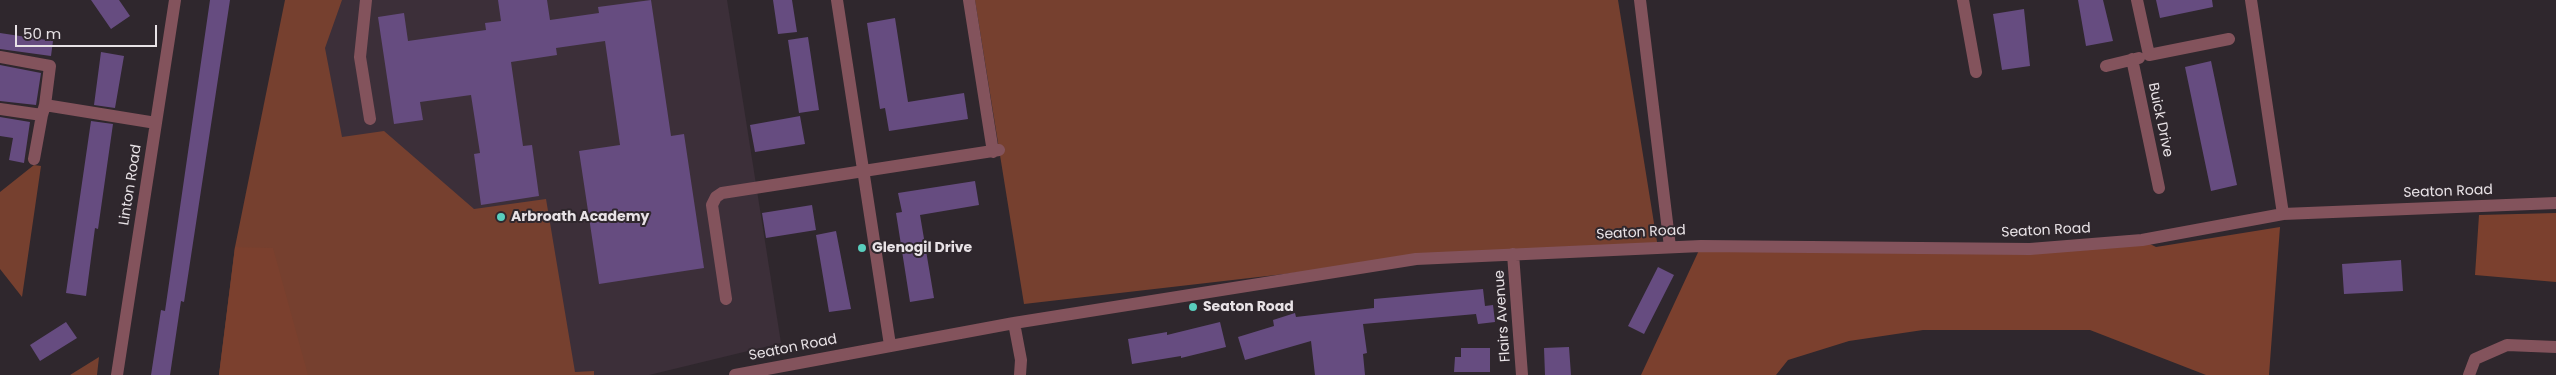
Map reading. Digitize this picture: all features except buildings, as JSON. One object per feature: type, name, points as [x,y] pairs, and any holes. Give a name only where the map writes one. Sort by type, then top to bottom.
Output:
[{"type":"street","name":"Linton Road","points":[[117,375],[174,0]]},
{"type":"street","points":[[366,0],[360,57],[370,119]]},
{"type":"street","points":[[837,0],[890,345]]},
{"type":"street","points":[[726,298],[712,205],[716,197],[722,193],[756,186],[996,151],[969,0]]},
{"type":"street","points":[[1640,0],[1670,247]]},
{"type":"street","points":[[1963,0],[1976,72]]},
{"type":"street","points":[[2137,0],[2149,55]]},
{"type":"street","points":[[2251,0],[2284,214]]},
{"type":"street","points":[[2106,66],[2149,55],[2229,39]]},
{"type":"street","points":[[0,57],[50,66],[44,110],[34,158]]},
{"type":"street","name":"Buick Drive","points":[[2132,59],[2159,188]]},
{"type":"street","points":[[0,109],[44,110],[156,123]]},
{"type":"street","name":"Seaton Road","points":[[735,375],[1014,323],[1416,259],[1670,247],[2030,248],[2142,240],[2284,214],[2556,203]]},
{"type":"street","name":"Flairs Avenue","points":[[1513,254],[1522,375]]},
{"type":"street","points":[[1014,323],[1021,360],[1020,375]]},
{"type":"street","points":[[2469,375],[2475,358],[2507,345],[2556,347]]},
{"type":"shaded area","name":"Arbroath Academy","points":[[285,0],[727,0],[781,343],[649,375],[308,375]]},
{"type":"shaded area","points":[[285,0],[342,0],[325,48],[342,137],[384,131],[474,209],[546,199],[575,372],[594,371],[594,375],[219,375],[235,247]]},
{"type":"shaded area","points":[[975,0],[1618,0],[1658,248],[1415,259],[1024,304]]},
{"type":"shaded area","points":[[34,165],[41,166],[22,297],[0,269],[0,192]]},
{"type":"shaded area","points":[[2556,213],[2556,282],[2475,275],[2479,215]]},
{"type":"shaded area","points":[[2280,227],[2269,375],[2206,375],[2090,330],[1923,330],[1849,341],[1788,360],[1776,375],[1641,375],[1701,246],[2030,249],[2142,240],[2156,247]]},
{"type":"shaded area","points":[[235,247],[273,248],[308,375],[219,375]]},
{"type":"shaded area","points":[[99,357],[97,375],[70,375]]},
{"type":"place","name":"Arbroath Academy","points":[[501,217]]},
{"type":"place","name":"Glenogil Drive","points":[[862,248]]},
{"type":"place","name":"Seaton Road","points":[[1193,307]]}]
